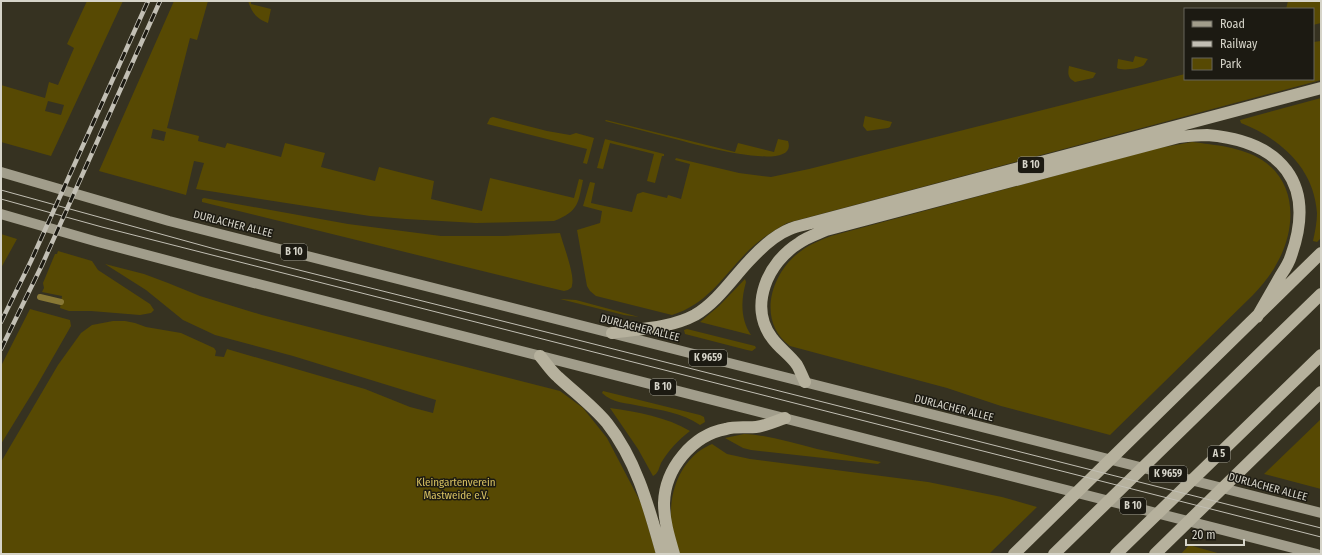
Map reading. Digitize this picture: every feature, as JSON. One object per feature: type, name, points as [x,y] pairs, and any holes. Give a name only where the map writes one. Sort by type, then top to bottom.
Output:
[{"type":"highway","name":"B 10","points":[[612,333],[679,322],[697,314],[722,292],[750,259],[775,238],[790,229],[811,222],[1155,133],[1321,88]]},
{"type":"highway","points":[[805,382],[798,366],[771,337],[765,324],[761,302],[767,278],[778,262],[798,243],[826,230],[1179,137],[1205,135],[1229,138],[1248,143],[1277,160],[1288,172],[1295,186],[1300,203],[1300,222],[1291,258],[1257,317]]},
{"type":"highway","points":[[1014,554],[1321,253]]},
{"type":"highway","points":[[1054,554],[1321,294]]},
{"type":"highway","name":"A 5","points":[[1116,554],[1321,355]]},
{"type":"highway","points":[[540,356],[558,376],[595,410],[618,437],[633,464],[648,503],[662,554]]},
{"type":"highway","name":"A 5","points":[[1155,554],[1321,392]]},
{"type":"highway","points":[[674,554],[665,523],[664,502],[673,470],[680,458],[693,445],[710,434],[726,428],[741,426],[757,427],[785,418]]},
{"type":"main road","name":"DURLACHER ALLEE","points":[[3,173],[109,204],[1321,513]]},
{"type":"main road","name":"B 10","points":[[1,214],[98,242],[1317,554]]},
{"type":"green space","points":[[87,1],[123,1],[51,156],[1,142],[1,85],[45,98],[49,82],[58,85],[74,48],[67,44]],"holes":[[[48,101],[64,105],[61,115],[45,111]]]},
{"type":"green space","points":[[174,1],[208,1],[197,40],[190,38],[167,128],[199,136],[198,141],[225,148],[227,143],[281,157],[285,143],[325,153],[321,167],[375,181],[379,167],[434,181],[431,199],[482,211],[490,178],[574,198],[579,179],[583,180],[580,195],[573,210],[554,221],[476,223],[370,216],[196,189],[204,163],[194,161],[186,195],[99,171]],"holes":[[[153,129],[166,132],[164,141],[151,138]]]},
{"type":"green space","points":[[248,1],[251,1],[251,4],[271,9],[268,23],[255,15]]},
{"type":"green space","points":[[1288,1],[1321,1],[1321,23],[1314,25],[1314,8],[1286,8]]},
{"type":"green space","points":[[1321,41],[1321,80],[787,223],[767,235],[753,246],[714,288],[696,304],[672,315],[596,296],[587,286],[577,230],[600,223],[602,211],[583,206],[590,182],[595,183],[591,203],[632,212],[637,194],[643,192],[667,198],[668,195],[681,199],[690,164],[675,160],[676,158],[739,173],[771,177],[809,169],[1184,74],[1184,80],[1314,80],[1314,42]]},
{"type":"green space","points":[[1135,56],[1148,59],[1144,65],[1138,68],[1117,68],[1118,59],[1133,62]]},
{"type":"green space","points":[[1069,66],[1096,73],[1093,78],[1075,82],[1069,77]]},
{"type":"green space","points":[[1321,98],[1321,238],[1317,242],[1313,241],[1317,216],[1315,197],[1302,169],[1293,157],[1282,147],[1269,137],[1241,123],[1240,120]]},
{"type":"green space","points":[[865,116],[892,122],[888,128],[867,131],[863,126]]},
{"type":"green space","points":[[493,117],[547,131],[570,135],[576,133],[594,138],[587,164],[583,163],[587,149],[487,124],[490,118]]},
{"type":"green space","points":[[606,120],[735,152],[738,143],[774,152],[778,139],[788,141],[787,151],[777,156],[739,154],[696,145],[605,121]]},
{"type":"green space","points":[[605,139],[664,154],[664,156],[662,156],[655,183],[647,181],[654,154],[610,143],[603,169],[597,168]]},
{"type":"green space","points":[[1192,142],[1228,147],[1246,152],[1262,160],[1274,170],[1282,181],[1288,194],[1290,222],[1288,236],[1275,267],[1253,295],[1110,435],[1001,406],[947,388],[790,346],[779,336],[773,324],[771,310],[772,297],[775,284],[782,271],[801,251],[819,241],[831,236],[1159,148]]},
{"type":"green space","points":[[204,198],[348,224],[441,236],[503,236],[560,233],[572,274],[572,287],[564,291],[539,285],[202,202],[202,199]]},
{"type":"green space","points":[[1,234],[17,239],[1,268]]},
{"type":"green space","points":[[58,251],[92,261],[98,270],[150,304],[154,310],[151,313],[140,315],[91,311],[69,311],[60,308],[62,296],[42,292],[44,288],[43,283],[55,254],[57,254]]},
{"type":"green space","name":"Kleingartenverein Mastweide e.V.","points":[[105,264],[144,274],[200,296],[262,315],[560,391],[583,408],[607,438],[641,503],[656,554],[1,554],[1,462],[58,365],[81,333],[92,325],[113,321],[125,321],[146,327],[181,333],[214,348],[216,351],[215,356],[224,357],[227,349],[365,389],[410,407],[433,413],[436,400],[293,356],[215,335],[183,320],[146,290]]},
{"type":"green space","points":[[745,279],[746,282],[742,309],[747,329],[751,335],[700,322],[719,306]]},
{"type":"green space","points":[[560,299],[576,300],[639,317],[624,315]]},
{"type":"green space","points":[[30,309],[70,320],[71,326],[1,444],[1,366]]},
{"type":"green space","points":[[687,329],[755,346],[756,348],[752,351],[685,334],[684,330]]},
{"type":"green space","points":[[603,391],[700,415],[704,417],[705,422],[700,425],[671,412],[615,401],[602,393]]},
{"type":"green space","points":[[610,408],[641,413],[662,419],[690,431],[671,450],[653,476],[638,449]]},
{"type":"green space","points":[[1321,419],[1321,489],[1264,474]]},
{"type":"green space","points":[[744,434],[771,438],[881,462],[878,464],[751,450],[743,448],[725,438]]},
{"type":"green space","points":[[712,444],[727,454],[750,459],[928,482],[1002,497],[1037,507],[989,554],[680,554],[672,527],[671,516],[671,506],[675,486],[684,467],[690,459]]},
{"type":"green space","points":[[1189,545],[1221,554],[1181,554]]},
{"type":"waterway","points":[[40,297],[61,302]]},
{"type":"tram line","points":[[1,190],[215,249],[1321,528]]},
{"type":"tram line","points":[[1,199],[102,227],[1321,537]]},
{"type":"railway","points":[[1,322],[31,261],[148,1]]},
{"type":"railway","points":[[1,349],[42,265],[160,1]]}]
